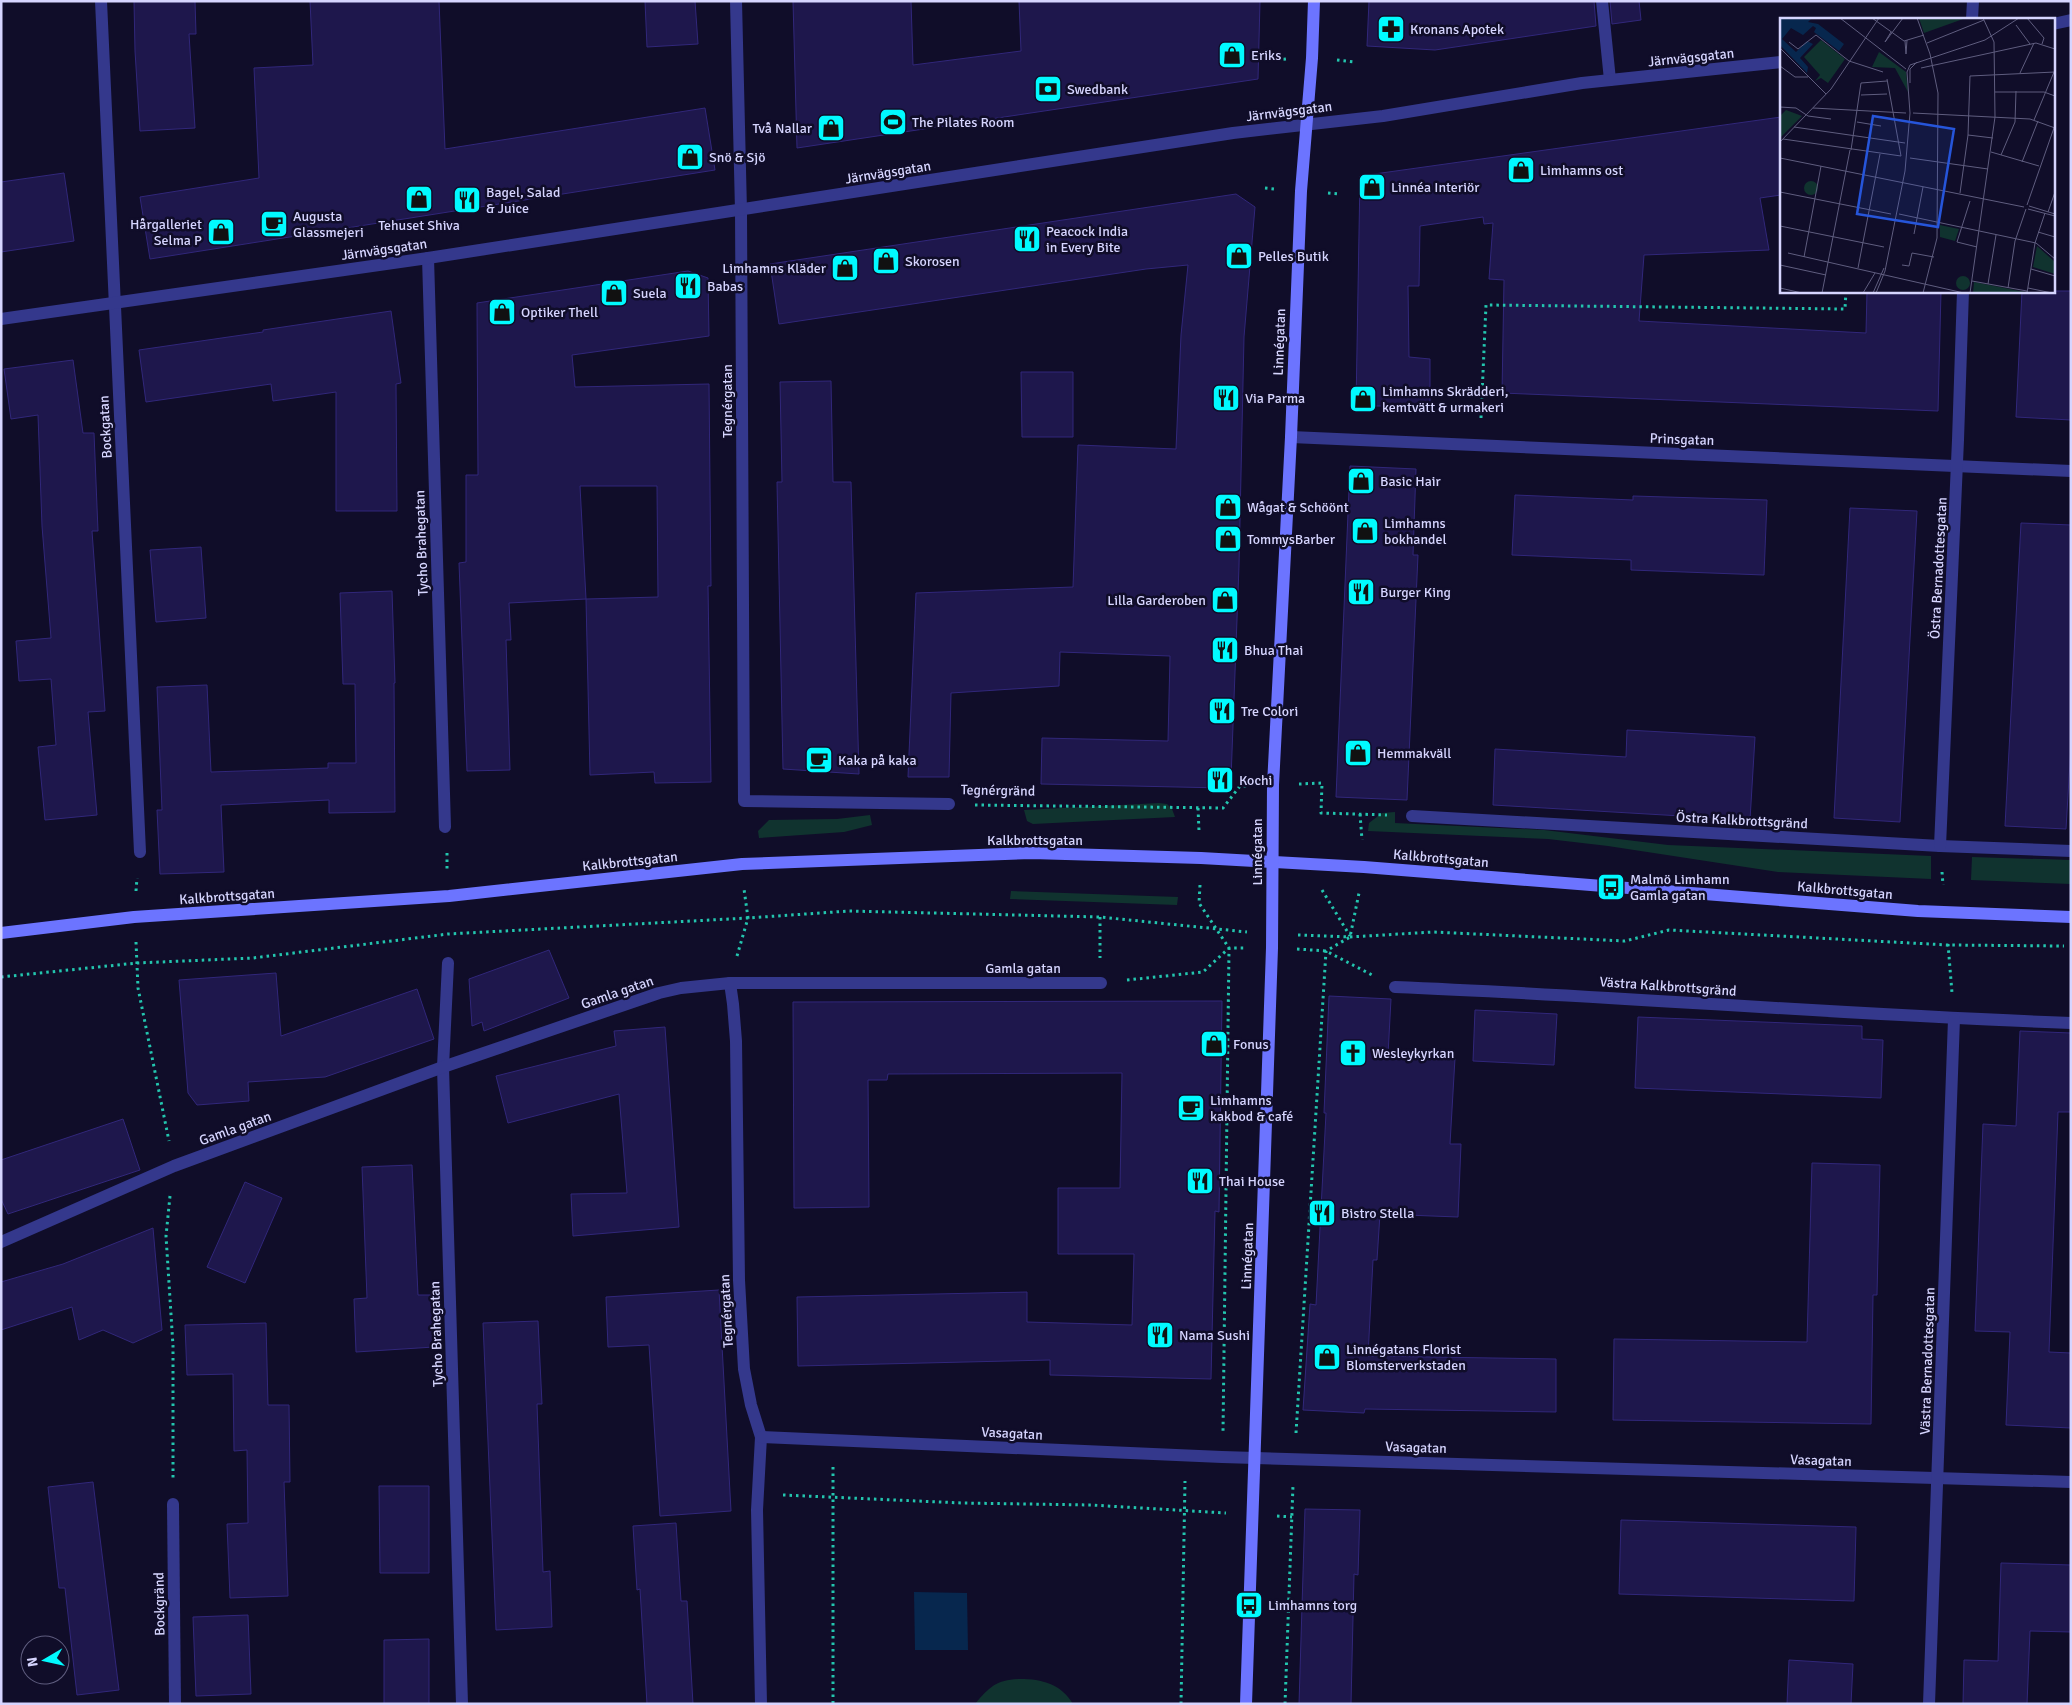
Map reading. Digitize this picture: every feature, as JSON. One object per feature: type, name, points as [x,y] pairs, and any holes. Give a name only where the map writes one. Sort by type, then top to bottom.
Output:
[{"type":"main road","name":"Linnégatan","points":[[1246,1704],[1272,948],[1272,785],[1291,437],[1295,316],[1314,1]]},
{"type":"main road","name":"Kalkbrottsgatan","points":[[1,932],[134,917],[448,896],[742,864],[1032,853],[1364,867],[1918,911],[2071,917]]},
{"type":"street","name":"Bockgatan","points":[[101,1],[140,852]]},
{"type":"street","name":"Tegnérgatan","points":[[736,1],[741,211],[744,801]]},
{"type":"street","points":[[1602,1],[1610,80]]},
{"type":"street","points":[[1972,18],[1973,1]]},
{"type":"street","points":[[2054,24],[2071,20]]},
{"type":"street","name":"Järnvägsgatan","points":[[1,319],[741,211],[1233,133],[1383,116],[1610,80],[1780,62]]},
{"type":"street","name":"Tycho Brahegatan","points":[[428,258],[445,827]]},
{"type":"street","name":"Östra Bernadottesgatan","points":[[1940,846],[1963,292]]},
{"type":"street","name":"Prinsgatan","points":[[1291,437],[2071,471]]},
{"type":"street","name":"Tegnérgränd","points":[[744,801],[949,804]]},
{"type":"street","name":"Östra Kalkbrottsgränd","points":[[1412,816],[1940,846],[2071,851]]},
{"type":"street","name":"Tycho Brahegatan","points":[[448,963],[443,1067],[462,1704]]},
{"type":"street","name":"Tegnérgatan","points":[[730,983],[736,1041],[739,1280],[744,1369],[751,1405],[761,1437],[758,1494],[761,1704]]},
{"type":"street","name":"Gamla gatan","points":[[1,1242],[174,1166],[443,1067],[659,993],[681,988],[730,983],[1101,983]]},
{"type":"street","name":"Västra Kalkbrottsgränd","points":[[1395,987],[1533,993],[1954,1019],[2071,1022]]},
{"type":"street","name":"Västra Bernadottesgatan","points":[[1929,1704],[1954,1019]]},
{"type":"street","name":"Vasagatan","points":[[761,1437],[1185,1456],[2071,1482]]},
{"type":"street","name":"Bockgränd","points":[[173,1504],[175,1704]]},
{"type":"path","points":[[1481,424],[1486,305],[1844,309],[1846,292]]},
{"type":"path","points":[[1322,783],[1321,813],[1412,816]]},
{"type":"path","name":"Tegnérgränd","points":[[949,804],[1223,808],[1240,786]]},
{"type":"path","points":[[1326,951],[1350,937],[1364,867],[1360,814]]},
{"type":"path","points":[[1199,893],[1199,903],[1229,948],[1222,1457]]},
{"type":"path","points":[[1,977],[137,962],[253,958],[448,934],[849,911],[1100,917],[1216,930],[1350,937],[1433,932],[1624,941],[1669,930],[1948,945],[2071,946]]},
{"type":"path","points":[[1100,917],[1101,983],[1204,972],[1229,948],[1272,948],[1326,951],[1395,987]]},
{"type":"path","points":[[730,983],[748,918]]},
{"type":"path","points":[[1285,1704],[1294,1458],[1326,951]]},
{"type":"path","points":[[833,1704],[832,1498],[834,1440]]},
{"type":"path","points":[[1181,1704],[1186,1511],[1185,1456]]},
{"type":"path","points":[[758,1494],[832,1498],[1091,1505],[1209,1512]]},
{"type":"green space","points":[[1167,804],[1172,809],[1175,817],[1033,824],[1027,821],[1024,810]]},
{"type":"green space","points":[[1395,812],[1395,823],[1544,830],[1668,845],[1931,856],[1931,879],[1778,872],[1608,846],[1548,839],[1368,831],[1369,823],[1382,813]]},
{"type":"green space","points":[[870,815],[872,825],[844,832],[759,838],[758,831],[769,820],[837,819]]},
{"type":"green space","points":[[1972,857],[2071,860],[2071,884],[1971,880]]},
{"type":"green space","points":[[1011,891],[1178,897],[1177,905],[1010,899]]},
{"type":"green space","points":[[1020,1679],[1036,1680],[1057,1687],[1073,1704],[975,1704],[994,1685]]},
{"type":"water","points":[[914,1592],[967,1593],[968,1650],[915,1650]]},
{"type":"building","points":[[134,1],[195,1],[196,34],[189,34],[195,128],[140,131]]},
{"type":"building","points":[[310,1],[439,1],[445,149],[705,108],[715,170],[150,259],[140,197],[259,178],[254,68],[313,65]]},
{"type":"building","points":[[645,1],[695,1],[698,44],[647,47]]},
{"type":"building","points":[[793,1],[911,1],[913,65],[1021,51],[1019,1],[1260,1],[1258,79],[797,148]]},
{"type":"building","points":[[1369,1],[1594,1],[1596,26],[1435,50],[1367,46]]},
{"type":"building","points":[[1610,1],[1639,1],[1641,20],[1612,24]]},
{"type":"building","points":[[1780,117],[1780,195],[1760,198],[1769,250],[1644,255],[1639,321],[1866,333],[1867,292],[1941,292],[1938,411],[1502,393],[1504,280],[1489,279],[1493,223],[1484,224],[1483,217],[1420,226],[1419,286],[1408,286],[1409,357],[1430,359],[1430,406],[1356,406],[1360,176]]},
{"type":"building","points":[[64,173],[74,241],[1,252],[1,182]]},
{"type":"building","points":[[1236,194],[1255,207],[1244,337],[1239,566],[1231,779],[1223,788],[1041,784],[1042,738],[1168,741],[1170,656],[1060,652],[1059,686],[951,693],[949,777],[908,777],[916,593],[1073,587],[1078,445],[1176,449],[1181,335],[1188,265],[1146,269],[779,324],[770,264]]},
{"type":"building","points":[[688,271],[708,278],[709,336],[572,355],[575,387],[709,384],[711,586],[708,586],[711,782],[655,783],[654,772],[590,775],[586,599],[509,603],[511,640],[506,640],[510,770],[467,771],[459,563],[466,562],[466,475],[478,475],[477,303]],"holes":[[[580,486],[657,486],[658,597],[586,599]]]},
{"type":"building","points":[[2071,291],[2071,420],[2016,417],[2022,292]]},
{"type":"building","points":[[391,311],[401,383],[396,384],[397,511],[336,511],[336,392],[273,401],[271,384],[146,402],[139,350]]},
{"type":"building","points":[[73,360],[83,433],[94,433],[98,531],[92,531],[105,711],[88,712],[97,815],[45,820],[38,747],[56,745],[51,679],[19,681],[16,641],[51,638],[42,526],[38,415],[11,419],[4,369]]},
{"type":"building","points":[[1021,372],[1073,372],[1073,437],[1022,437]]},
{"type":"building","points":[[831,381],[833,482],[851,482],[859,774],[783,769],[777,482],[782,482],[780,382]]},
{"type":"building","points":[[1350,466],[1416,469],[1413,555],[1418,555],[1407,800],[1336,797]]},
{"type":"building","points":[[1515,495],[1633,500],[1633,496],[1767,500],[1764,575],[1631,570],[1631,560],[1512,555]]},
{"type":"building","points":[[1850,508],[1917,511],[1900,822],[1834,818]]},
{"type":"building","points":[[2021,523],[2071,525],[2071,745],[2066,829],[2005,826]]},
{"type":"building","points":[[201,547],[206,618],[156,622],[150,550]]},
{"type":"building","points":[[392,591],[395,683],[395,812],[329,813],[329,800],[221,805],[224,872],[160,874],[157,810],[162,810],[157,687],[207,685],[211,772],[328,768],[328,763],[356,763],[355,684],[343,684],[340,593]]},
{"type":"building","points":[[1627,730],[1755,737],[1750,820],[1493,805],[1495,749],[1626,757]]},
{"type":"building","points":[[549,950],[569,998],[484,1031],[482,1022],[472,1026],[469,979]]},
{"type":"building","points":[[276,973],[281,1036],[417,989],[434,1039],[325,1077],[248,1082],[249,1101],[197,1105],[188,1093],[179,980]]},
{"type":"building","points":[[1329,996],[1391,999],[1388,1055],[1455,1058],[1450,1144],[1461,1144],[1458,1217],[1380,1214],[1377,1260],[1373,1260],[1368,1356],[1556,1359],[1556,1412],[1365,1409],[1364,1413],[1303,1410],[1310,1304],[1316,1305],[1326,1113],[1324,1113]]},
{"type":"building","points":[[1222,1001],[1219,1212],[1215,1211],[1211,1379],[1050,1375],[1050,1360],[798,1366],[797,1297],[1027,1292],[1027,1322],[1132,1325],[1134,1254],[1058,1254],[1058,1188],[1120,1188],[1122,1073],[888,1074],[887,1080],[868,1080],[869,1207],[794,1208],[793,1002]]},
{"type":"building","points":[[1475,1010],[1557,1014],[1554,1065],[1473,1061]]},
{"type":"building","points":[[1638,1017],[1862,1026],[1862,1039],[1883,1040],[1881,1098],[1635,1088]]},
{"type":"building","points":[[665,1027],[679,1227],[573,1236],[571,1194],[627,1193],[619,1094],[508,1123],[496,1076],[616,1046],[614,1031]]},
{"type":"building","points":[[2020,1031],[2071,1033],[2071,1112],[2058,1112],[2049,1352],[2071,1353],[2071,1428],[2006,1425],[2010,1332],[1975,1331],[1983,1124],[2016,1126]]},
{"type":"building","points":[[123,1119],[140,1170],[8,1214],[1,1199],[1,1160]]},
{"type":"building","points":[[1812,1163],[1880,1165],[1877,1295],[1873,1295],[1871,1424],[1613,1420],[1614,1339],[1807,1342]]},
{"type":"building","points":[[412,1165],[418,1295],[432,1295],[434,1347],[356,1352],[354,1299],[367,1298],[362,1167]]},
{"type":"building","points":[[245,1182],[282,1198],[245,1283],[207,1267]]},
{"type":"building","points":[[153,1228],[162,1330],[133,1343],[103,1330],[79,1340],[72,1307],[1,1330],[1,1282],[63,1264]]},
{"type":"building","points":[[719,1290],[731,1511],[660,1516],[649,1345],[608,1347],[606,1297]]},
{"type":"building","points":[[538,1321],[542,1404],[537,1404],[543,1572],[550,1571],[552,1627],[496,1630],[483,1323]]},
{"type":"building","points":[[266,1323],[268,1405],[289,1405],[290,1482],[284,1482],[288,1596],[230,1598],[227,1524],[248,1523],[247,1450],[234,1451],[233,1374],[187,1375],[185,1325]]},
{"type":"building","points":[[93,1482],[119,1690],[77,1695],[65,1588],[59,1588],[48,1487]]},
{"type":"building","points":[[379,1486],[429,1486],[429,1573],[380,1573]]},
{"type":"building","points":[[1305,1509],[1360,1510],[1358,1575],[1354,1574],[1351,1704],[1299,1704]]},
{"type":"building","points":[[1621,1520],[1856,1527],[1854,1601],[1619,1594]]},
{"type":"building","points":[[676,1523],[681,1601],[687,1601],[693,1704],[647,1704],[640,1589],[637,1590],[633,1526]]},
{"type":"building","points":[[2001,1563],[2071,1565],[2071,1632],[2030,1631],[2027,1704],[1963,1704],[1964,1660],[1998,1661]]},
{"type":"building","points":[[248,1615],[251,1694],[196,1696],[193,1617]]},
{"type":"building","points":[[429,1639],[429,1704],[384,1704],[384,1640]]},
{"type":"building","points":[[1789,1660],[1853,1664],[1851,1704],[1787,1704]]},
{"type":"place","name":"Kronans Apotek","points":[[1391,29]]},
{"type":"place","name":"Eriks","points":[[1232,55]]},
{"type":"place","name":"Swedbank","points":[[1048,89]]},
{"type":"place","name":"The Pilates Room","points":[[893,122]]},
{"type":"place","name":"Två Nallar","points":[[831,128]]},
{"type":"place","name":"Snö & Sjö","points":[[690,157]]},
{"type":"place","name":"Limhamns ost","points":[[1521,170]]},
{"type":"place","name":"Linnéa Interiör","points":[[1372,187]]},
{"type":"place","name":"Tehuset Shiva","points":[[419,199]]},
{"type":"place","name":"Bagel, Salad & Juice","points":[[467,200]]},
{"type":"place","name":"Augusta Glassmejeri","points":[[274,224]]},
{"type":"place","name":"Hårgalleriet Selma P","points":[[221,232]]},
{"type":"place","name":"Peacock India in Every Bite","points":[[1027,239]]},
{"type":"place","name":"Pelles Butik","points":[[1239,256]]},
{"type":"place","name":"Skorosen","points":[[886,261]]},
{"type":"place","name":"Limhamns Kläder","points":[[845,268]]},
{"type":"place","name":"Babas","points":[[688,286]]},
{"type":"place","name":"Suela","points":[[614,293]]},
{"type":"place","name":"Optiker Thell","points":[[502,312]]},
{"type":"place","name":"Via Parma","points":[[1226,398]]},
{"type":"place","name":"Limhamns Skrädderi, kemtvätt & urmakeri","points":[[1363,399]]},
{"type":"place","name":"Basic Hair","points":[[1361,481]]},
{"type":"place","name":"Wågat & Schöönt","points":[[1228,507]]},
{"type":"place","name":"Limhamns bokhandel","points":[[1365,531]]},
{"type":"place","name":"TommysBarber","points":[[1228,539]]},
{"type":"place","name":"Burger King","points":[[1361,592]]},
{"type":"place","name":"Lilla Garderoben","points":[[1225,600]]},
{"type":"place","name":"Bhua Thai","points":[[1225,650]]},
{"type":"place","name":"Tre Colori","points":[[1222,711]]},
{"type":"place","name":"Hemmakväll","points":[[1358,753]]},
{"type":"place","name":"Kaka på kaka","points":[[819,760]]},
{"type":"place","name":"Kochi","points":[[1220,780]]},
{"type":"place","name":"Malmö Limhamn Gamla gatan","points":[[1611,887]]},
{"type":"place","name":"Fonus","points":[[1214,1044]]},
{"type":"place","name":"Wesleykyrkan","points":[[1353,1053]]},
{"type":"place","name":"Limhamns kakbod & café","points":[[1191,1108]]},
{"type":"place","name":"Thai House","points":[[1200,1181]]},
{"type":"place","name":"Bistro Stella","points":[[1322,1213]]},
{"type":"place","name":"Nama Sushi","points":[[1160,1335]]},
{"type":"place","name":"Linnégatans Florist Blomsterverkstaden","points":[[1327,1357]]},
{"type":"place","name":"Limhamns torg","points":[[1249,1605]]}]
